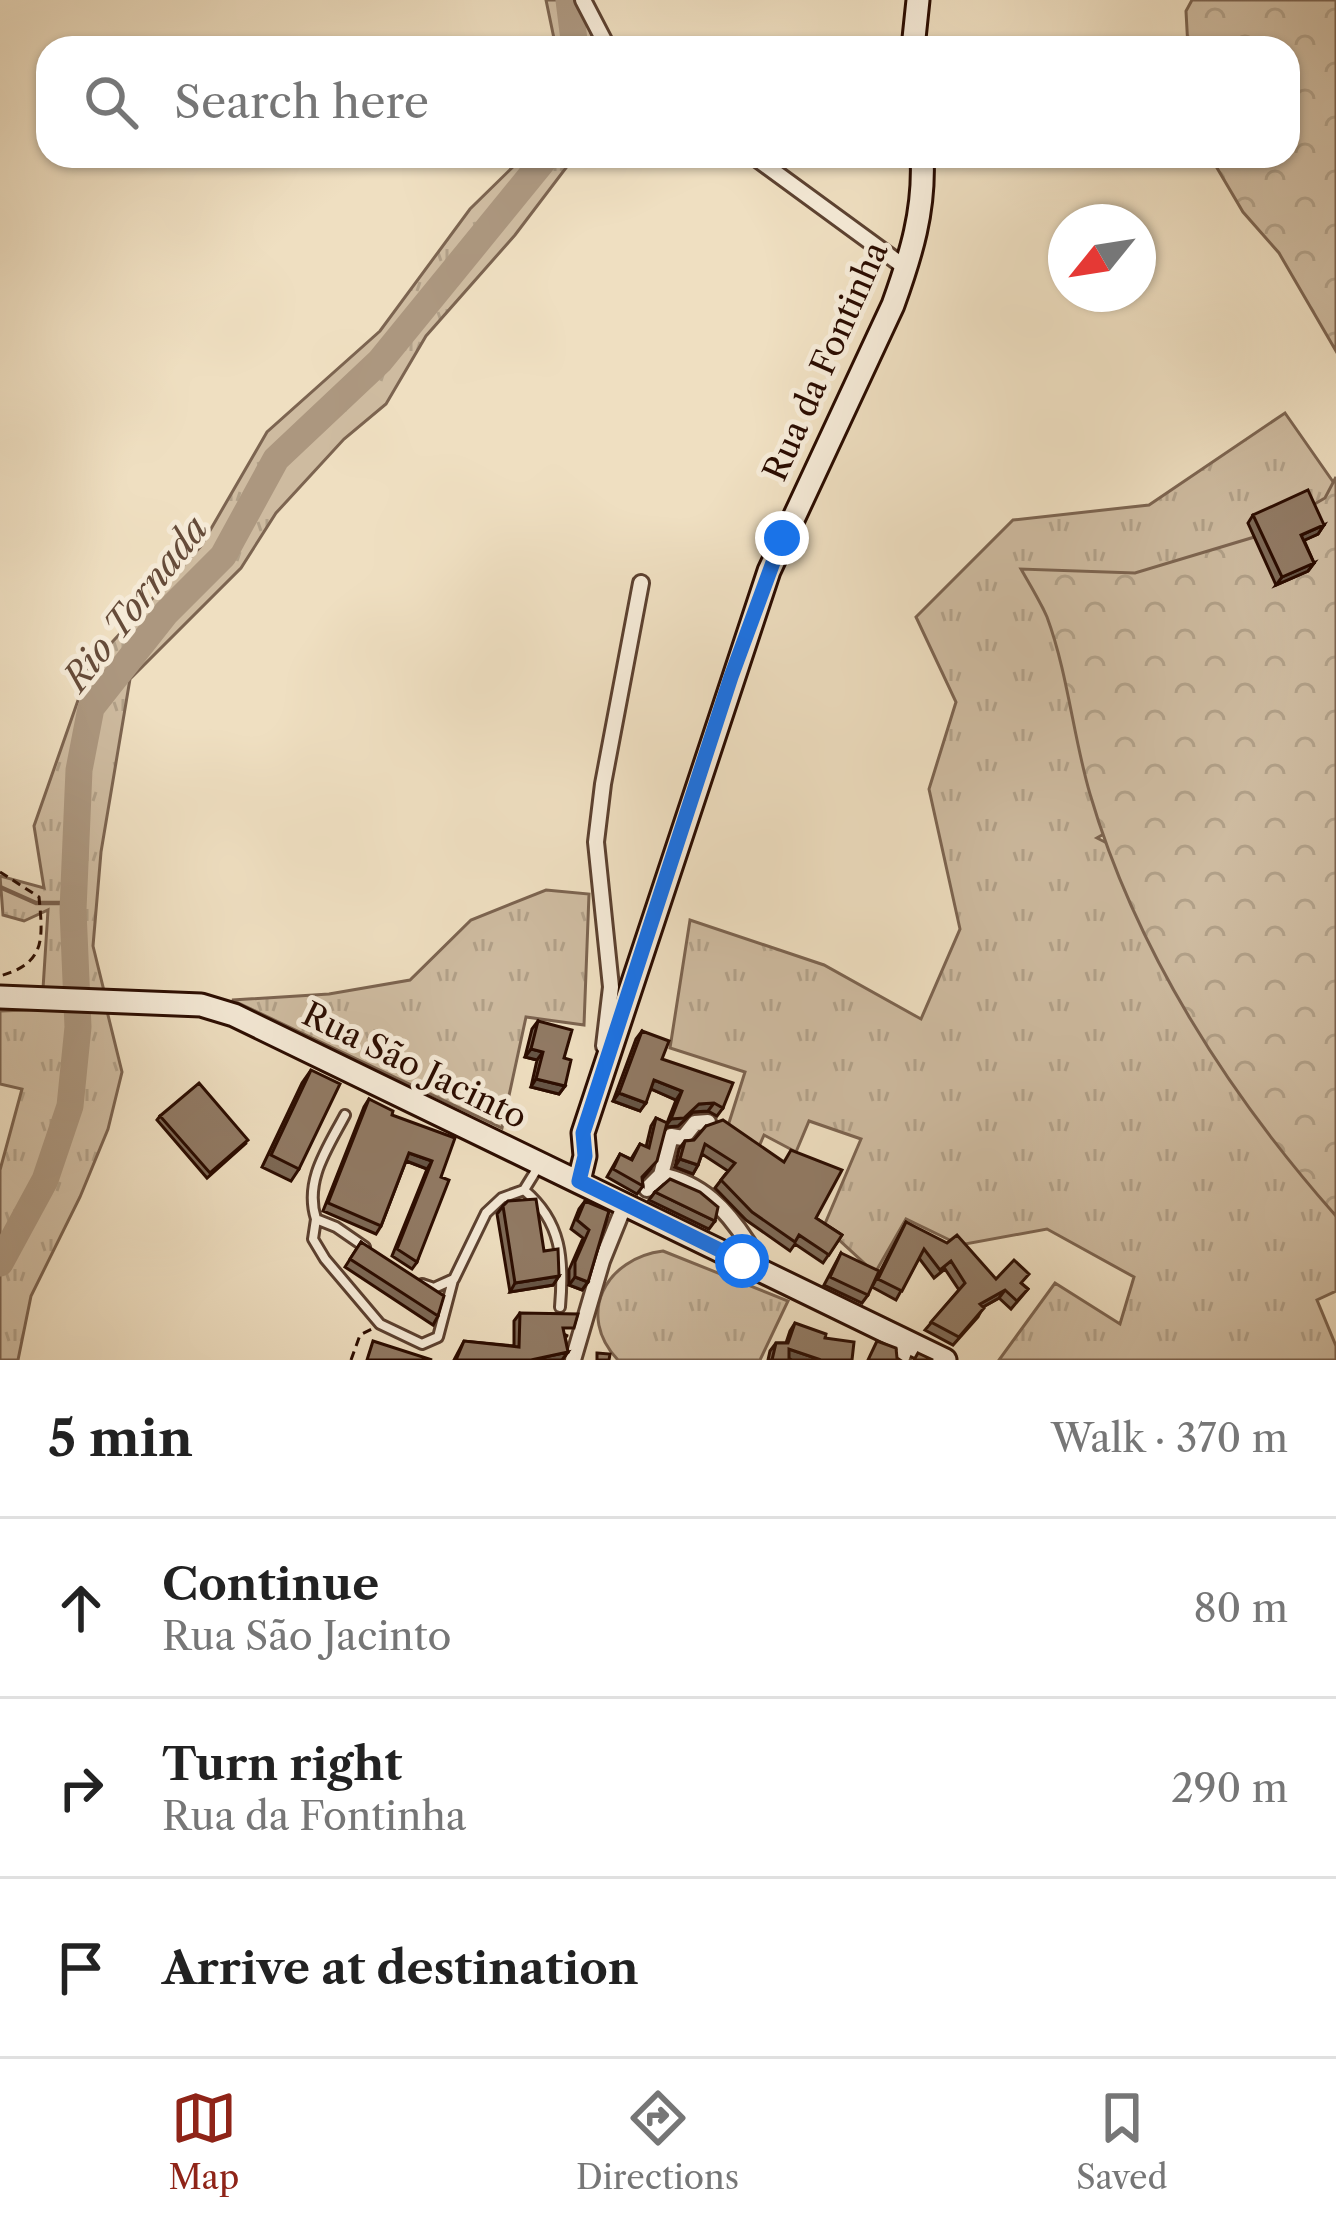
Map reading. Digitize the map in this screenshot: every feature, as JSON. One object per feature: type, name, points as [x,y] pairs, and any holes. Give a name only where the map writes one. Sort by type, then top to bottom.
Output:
[{"type":"street","points":[[583,0],[602,36]]},
{"type":"street","points":[[914,36],[918,0]]},
{"type":"street","points":[[769,168],[906,268]]},
{"type":"street","name":"Rua da Fontinha","points":[[579,1181],[585,1156],[583,1133],[769,571],[906,268],[920,223],[922,168]]},
{"type":"street","points":[[611,1053],[603,1036],[611,987],[596,842],[640,583]]},
{"type":"street","name":"Rua São Jacinto","points":[[0,997],[201,1005],[234,1015],[742,1261],[905,1351],[945,1360]]},
{"type":"street","points":[[647,1189],[661,1175],[671,1136],[683,1138],[695,1123],[708,1123]]},
{"type":"street","name":"Rua da Fontinha","points":[[547,1166],[583,1133]]},
{"type":"street","points":[[661,1175],[683,1180],[707,1194],[733,1220],[748,1243],[742,1261]]},
{"type":"street","points":[[573,1360],[602,1261],[625,1204]]},
{"type":"lane","points":[[345,1115],[318,1166],[309,1197],[316,1219],[313,1239],[380,1324],[422,1344],[438,1337],[454,1279],[486,1214],[502,1198],[524,1190],[547,1166]]},
{"type":"lane","points":[[524,1190],[541,1204],[561,1250],[560,1306]]},
{"type":"lane","points":[[316,1219],[336,1227],[378,1257]]},
{"type":"lane","points":[[408,1280],[434,1288],[454,1279]]},
{"type":"path","points":[[0,872],[39,897],[41,917],[40,950],[24,969],[0,976]]},
{"type":"path","points":[[351,1360],[360,1335],[380,1324]]},
{"type":"green space","points":[[546,0],[582,0],[592,36],[554,36]]},
{"type":"green space","points":[[1192,0],[1336,0],[1336,351],[1279,253],[1243,212],[1217,168],[1300,168],[1300,36],[1187,36],[1186,11]]},
{"type":"green space","points":[[512,168],[566,168],[515,235],[426,336],[386,404],[344,439],[276,513],[241,568],[130,679],[101,852],[93,946],[104,991],[43,989],[48,910],[24,921],[3,915],[0,876],[44,888],[34,826],[90,666],[201,546],[267,432],[380,331],[470,209]]},
{"type":"green space","points":[[1285,413],[1336,486],[1336,701],[1097,838],[1208,894],[1336,1166],[1336,1291],[1317,1300],[1336,1346],[1336,1360],[999,1360],[1055,1283],[1120,1324],[1134,1277],[1047,1229],[960,1245],[906,1219],[875,1273],[824,1226],[861,1139],[809,1121],[796,1152],[764,1135],[757,1151],[727,1129],[745,1072],[670,1048],[690,920],[824,965],[921,1019],[960,929],[929,789],[956,702],[916,617],[1013,520],[1149,505]]},
{"type":"green space","points":[[1336,477],[1336,1216],[1223,1071],[1160,965],[1109,852],[1090,794],[1054,639],[1021,569],[1135,573],[1261,535],[1325,498]]},
{"type":"green space","points":[[546,890],[589,894],[584,1025],[526,1017],[502,1128],[232,1000],[329,994],[410,980],[471,920]]},
{"type":"green space","points":[[106,1007],[122,1072],[108,1129],[31,1296],[18,1360],[0,1360],[0,1170],[22,1089],[0,1084],[0,1011]]},
{"type":"green space","points":[[663,1251],[788,1301],[760,1360],[618,1360],[599,1325],[603,1291],[626,1265]]},
{"type":"building","points":[[1308,490],[1324,525],[1301,535],[1314,563],[1282,577],[1253,515]]},
{"type":"building","points":[[538,1021],[572,1030],[564,1058],[571,1060],[565,1086],[536,1079],[543,1052],[531,1049]]},
{"type":"building","points":[[642,1031],[669,1041],[662,1059],[733,1083],[723,1108],[699,1104],[684,1118],[671,1119],[682,1091],[654,1080],[646,1103],[619,1093]]},
{"type":"building","points":[[311,1070],[340,1084],[299,1169],[271,1155]]},
{"type":"building","points":[[199,1083],[248,1140],[210,1173],[160,1116]]},
{"type":"building","points":[[369,1099],[393,1111],[392,1115],[455,1138],[441,1177],[449,1180],[417,1262],[397,1249],[432,1161],[409,1153],[381,1226],[328,1203]]},
{"type":"building","points":[[656,1118],[667,1123],[657,1161],[642,1177],[643,1186],[613,1169],[620,1154],[632,1160],[640,1144],[649,1148]]},
{"type":"building","points":[[723,1120],[784,1162],[791,1150],[842,1170],[816,1218],[842,1235],[829,1255],[799,1235],[795,1242],[752,1212],[721,1180],[735,1163],[705,1144],[698,1165],[680,1159],[685,1141]]},
{"type":"building","points":[[670,1179],[700,1192],[718,1207],[715,1221],[655,1192]]},
{"type":"building","points":[[536,1199],[544,1251],[558,1249],[559,1276],[515,1283],[503,1206],[508,1201]]},
{"type":"building","points":[[585,1201],[609,1211],[588,1282],[575,1277],[575,1262],[589,1230],[577,1220]]},
{"type":"building","points":[[906,1222],[947,1243],[957,1235],[996,1279],[1014,1260],[1029,1274],[1021,1283],[1028,1289],[1017,1301],[1005,1290],[980,1304],[984,1308],[959,1337],[931,1322],[965,1283],[951,1261],[940,1270],[924,1249],[902,1291],[878,1279]]},
{"type":"building","points":[[361,1242],[444,1296],[438,1316],[350,1259]]},
{"type":"building","points":[[841,1253],[879,1271],[868,1295],[830,1277]]},
{"type":"building","points":[[520,1313],[578,1314],[574,1328],[563,1328],[568,1352],[531,1360],[456,1360],[464,1341],[519,1347]]},
{"type":"building","points":[[795,1323],[826,1334],[825,1338],[854,1342],[852,1360],[821,1360],[789,1349],[789,1360],[772,1360],[776,1343],[788,1343]]},
{"type":"building","points":[[373,1341],[432,1360],[367,1360]]},
{"type":"building","points":[[877,1341],[896,1348],[900,1360],[868,1360]]},
{"type":"waterway","name":"Rio Tornada","points":[[569,0],[574,36]]},
{"type":"waterway","name":"Rio Tornada","points":[[0,1263],[45,1180],[70,1106],[78,1027],[73,910],[79,770],[91,708],[166,613],[223,556],[276,459],[380,361],[537,168]]},
{"type":"waterway","points":[[0,887],[36,903],[73,903]]},
{"type":"route","points":[[742,1261],[579,1181],[585,1156],[583,1133],[731,677],[782,538]]}]
